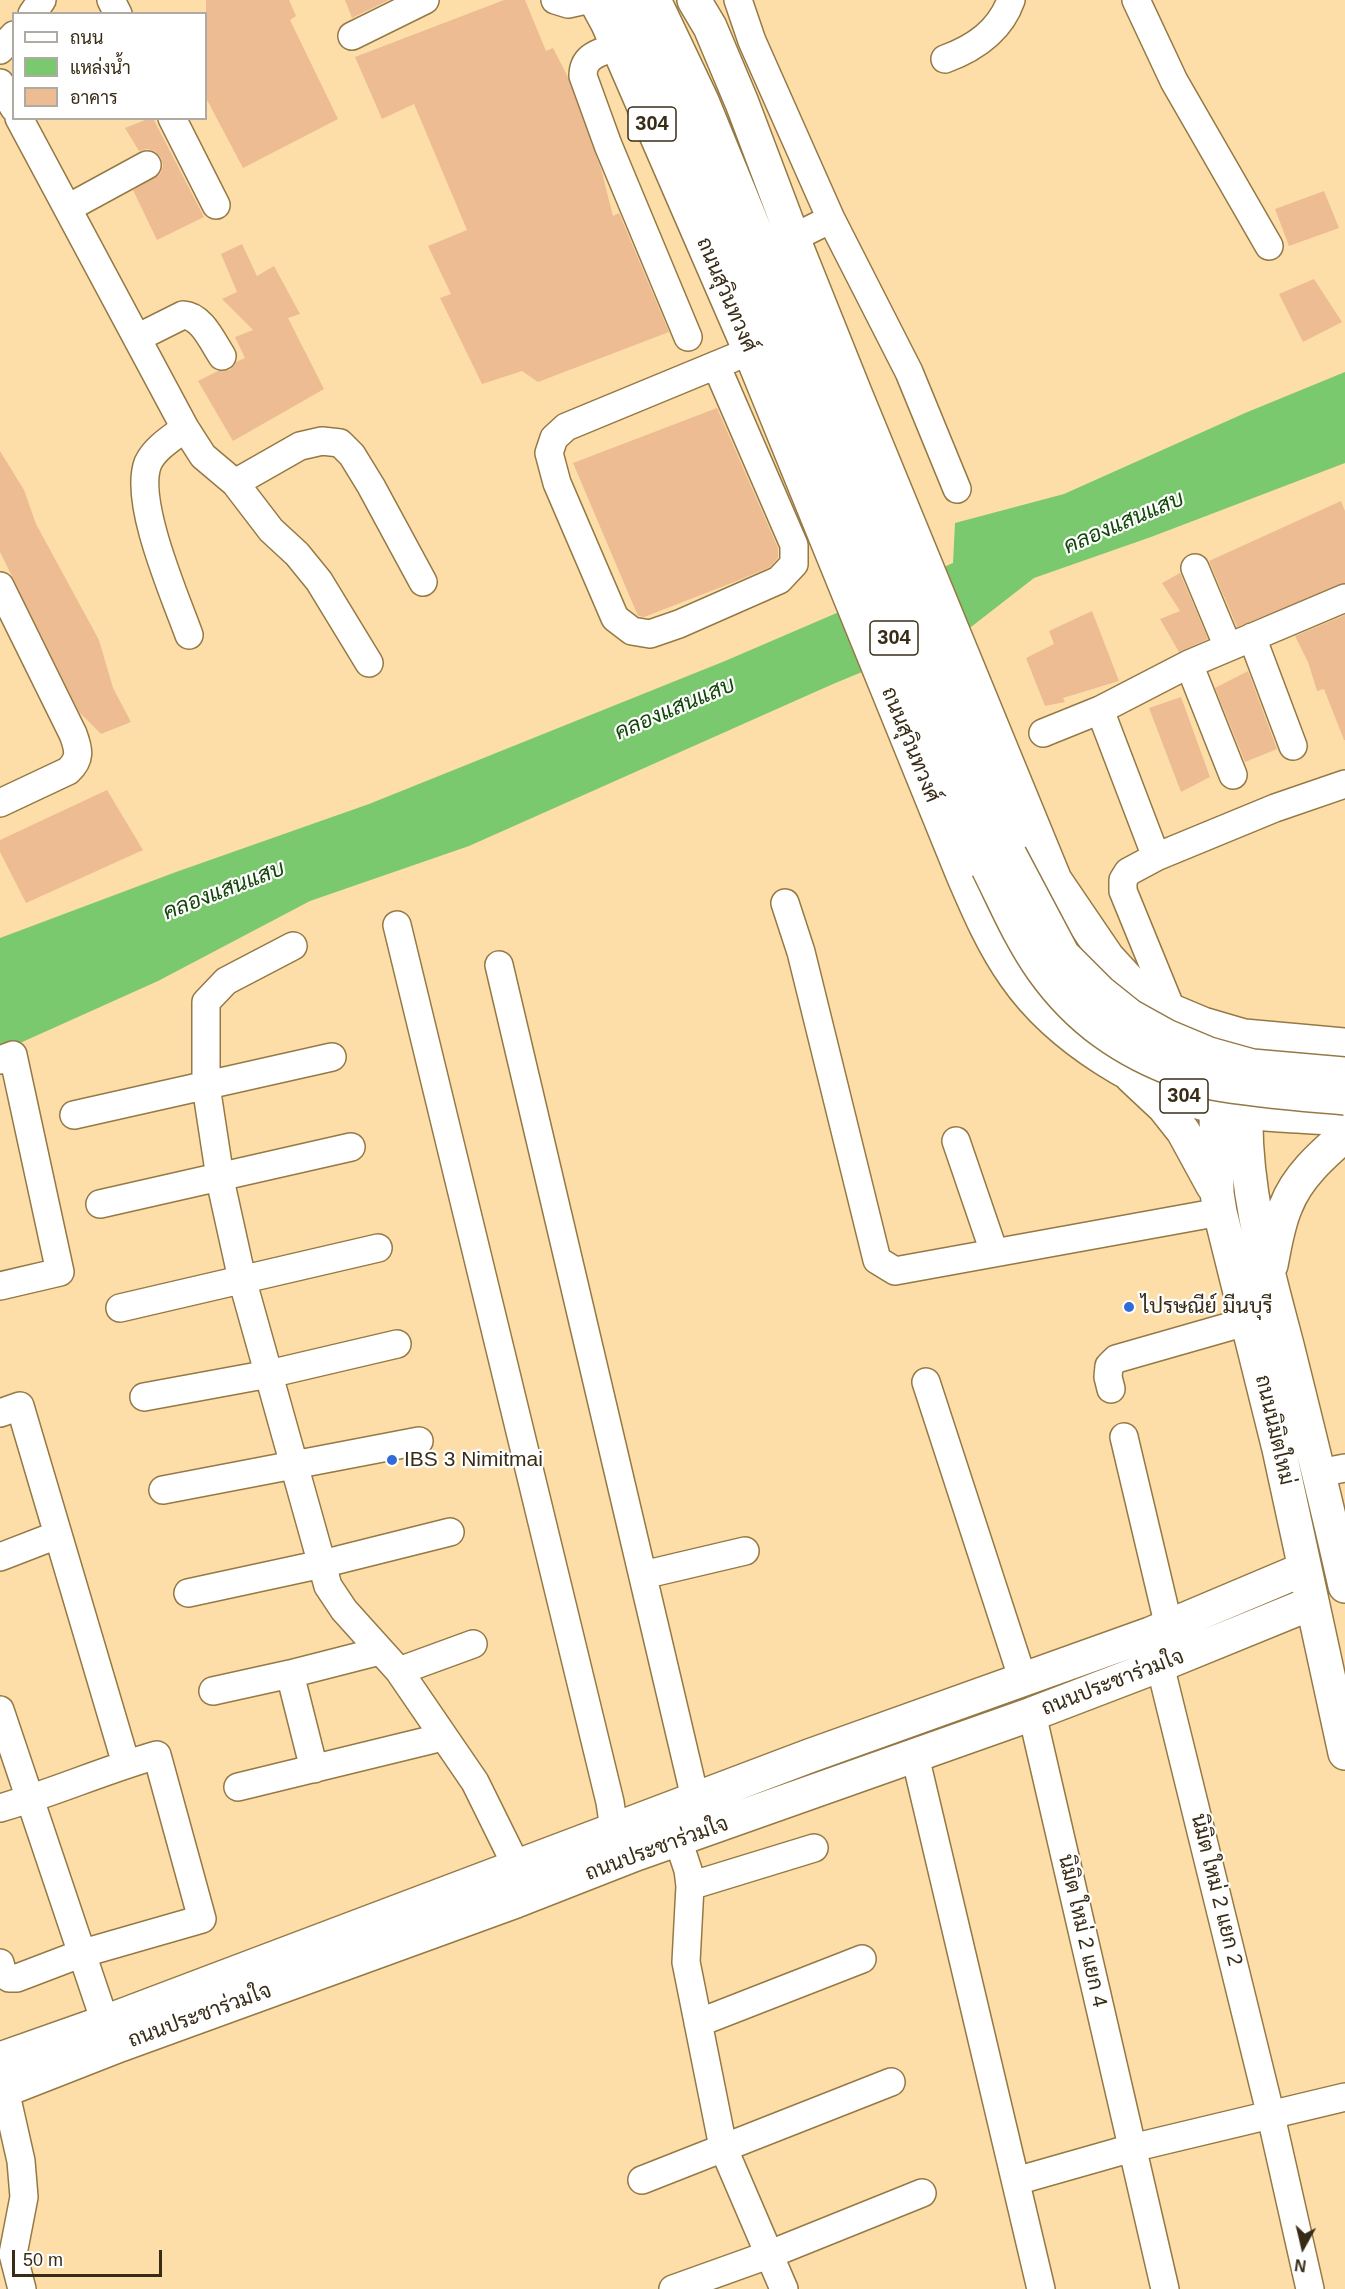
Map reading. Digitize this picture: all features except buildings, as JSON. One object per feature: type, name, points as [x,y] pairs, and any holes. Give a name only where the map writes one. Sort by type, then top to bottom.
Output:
[{"type":"main road","name":"ถนนสุวินทวงศ์","points":[[595,0],[618,46],[750,351],[963,875],[984,923],[1017,978],[1064,1029],[1092,1051],[1158,1088],[1231,1109],[1345,1119]]},
{"type":"main road","name":"ถนนสุวินทวงศ์","points":[[627,0],[677,106],[988,868],[1019,932],[1042,969],[1076,1010],[1103,1033],[1157,1064],[1211,1082],[1276,1092],[1345,1098]]},
{"type":"main road","name":"304","points":[[654,0],[702,101],[1010,855],[1063,955],[1100,992],[1130,1016],[1166,1036],[1209,1054],[1252,1066],[1345,1074]]},
{"type":"main road","name":"304","points":[[703,9],[855,393],[1055,880],[1108,958],[1149,998],[1172,1011],[1244,1036],[1345,1045]]},
{"type":"main road","points":[[1231,1109],[1244,1036]]},
{"type":"main road","points":[[1125,1070],[1164,1107],[1183,1131],[1219,1203]]},
{"type":"main road","name":"ถนนนิมิตใหม่","points":[[1231,1109],[1219,1203],[1279,1449],[1345,1753]]},
{"type":"main road","name":"ถนนนิมิตใหม่","points":[[1231,1109],[1245,1143],[1250,1185],[1269,1275],[1332,1471],[1345,1586]]},
{"type":"main road","points":[[1269,1275],[1282,1217],[1295,1188],[1323,1154],[1345,1135]]},
{"type":"main road","name":"ถนนประชาร่วมใจ","points":[[2,2080],[105,2022],[614,1828],[1159,1630],[1304,1569]]},
{"type":"main road","name":"ถนนประชาร่วมใจ","points":[[2,2080],[120,2045],[678,1840],[1032,1714],[1312,1603]]},
{"type":"main road","points":[[1159,1630],[1160,1665]]},
{"type":"street","points":[[352,36],[425,0]]},
{"type":"street","points":[[555,0],[568,4],[586,0]]},
{"type":"street","points":[[738,0],[752,41],[831,219],[909,372],[957,489]]},
{"type":"street","points":[[945,59],[964,52],[981,41],[1005,17],[1011,0]]},
{"type":"street","points":[[1136,0],[1174,81],[1269,246]]},
{"type":"street","points":[[0,50],[12,37]]},
{"type":"street","points":[[618,46],[590,57],[583,67],[583,76],[608,144],[688,337]]},
{"type":"street","points":[[0,83],[12,104]]},
{"type":"street","points":[[20,120],[202,456],[235,483],[271,530],[297,554],[319,581],[369,663]]},
{"type":"street","points":[[173,120],[216,205]]},
{"type":"street","points":[[68,208],[147,165]]},
{"type":"street","points":[[793,238],[831,219]]},
{"type":"street","points":[[137,339],[183,315],[191,315],[198,320],[222,356]]},
{"type":"street","points":[[716,365],[794,545],[794,564],[779,580],[680,624],[650,634],[632,631],[615,618],[557,483],[549,453],[554,438],[566,427],[716,365],[750,351]]},
{"type":"street","points":[[185,428],[154,452],[148,464],[144,488],[149,519],[189,635]]},
{"type":"street","points":[[235,483],[300,446],[322,441],[340,443],[352,455],[371,486],[423,582]]},
{"type":"street","points":[[1195,568],[1240,642],[1293,746]]},
{"type":"street","points":[[0,586],[79,750],[77,762],[68,771],[0,803]]},
{"type":"street","points":[[1043,733],[1100,710],[1189,664],[1345,598]]},
{"type":"street","points":[[1189,664],[1233,775]]},
{"type":"street","points":[[1100,710],[1156,857]]},
{"type":"street","points":[[1172,1011],[1123,891],[1123,880],[1128,872],[1156,857],[1275,808],[1345,784]]},
{"type":"street","points":[[785,903],[801,952],[877,1260],[896,1271],[1219,1203]]},
{"type":"street","points":[[397,925],[614,1828]]},
{"type":"street","points":[[293,946],[226,981],[206,1002],[206,1086],[220,1176],[242,1279],[328,1586],[344,1610],[399,1671],[475,1782],[516,1865]]},
{"type":"street","points":[[499,965],[695,1798]]},
{"type":"street","points":[[0,1060],[12,1055],[60,1272],[0,1286]]},
{"type":"street","points":[[74,1115],[332,1057]]},
{"type":"street","points":[[956,1141],[994,1252]]},
{"type":"street","points":[[100,1204],[351,1147]]},
{"type":"street","points":[[120,1308],[378,1248]]},
{"type":"street","points":[[1112,1389],[1108,1377],[1109,1366],[1116,1359],[1249,1321]]},
{"type":"street","points":[[144,1397],[269,1374],[397,1344]]},
{"type":"street","points":[[926,1382],[1023,1680]]},
{"type":"street","points":[[1,1408],[20,1407],[126,1764]]},
{"type":"street","points":[[1124,1437],[1159,1630]]},
{"type":"street","points":[[163,1490],[419,1441]]},
{"type":"street","points":[[188,1593],[322,1564],[450,1532]]},
{"type":"street","points":[[0,1557],[57,1535]]},
{"type":"street","points":[[643,1575],[745,1551]]},
{"type":"street","points":[[399,1671],[472,1644]]},
{"type":"street","points":[[213,1691],[380,1651]]},
{"type":"street","name":"นิมิต ใหม่ 2 แยก 2","points":[[1160,1665],[1271,2116],[1310,2289]]},
{"type":"street","points":[[290,1674],[314,1769]]},
{"type":"street","points":[[0,1710],[105,2022]]},
{"type":"street","name":"นิมิต ใหม่ 2 แยก 4","points":[[1032,1714],[1165,2289]]},
{"type":"street","points":[[238,1787],[443,1737]]},
{"type":"street","points":[[0,1808],[30,1800],[126,1764],[158,1755],[202,1919],[81,1954],[17,1978],[9,1978],[3,1974],[0,1963]]},
{"type":"street","points":[[915,1756],[1041,2289]]},
{"type":"street","points":[[678,1840],[688,1870],[690,1886],[686,1962],[723,2146],[784,2289]]},
{"type":"street","points":[[690,1886],[814,1848]]},
{"type":"street","points":[[698,2023],[862,1959]]},
{"type":"street","points":[[2,2080],[21,2161],[24,2197],[13,2254],[22,2289]]},
{"type":"street","points":[[642,2180],[723,2146],[891,2082]]},
{"type":"street","points":[[1016,2181],[1132,2148],[1345,2097]]},
{"type":"street","points":[[673,2289],[768,2255],[922,2193]]},
{"type":"water","name":"คลองแสนแสบ","points":[[1345,372],[1345,463],[1151,537],[1034,578],[971,627],[833,684],[469,846],[310,901],[158,981],[0,1052],[0,938],[176,872],[369,804],[725,661],[953,563],[955,523],[1064,494],[1245,413]]},
{"type":"place","name":"ไปรษณีย์ มีนบุรี","points":[[1129,1307]]},
{"type":"place","name":"IBS 3 Nimitmai","points":[[392,1460]]}]
